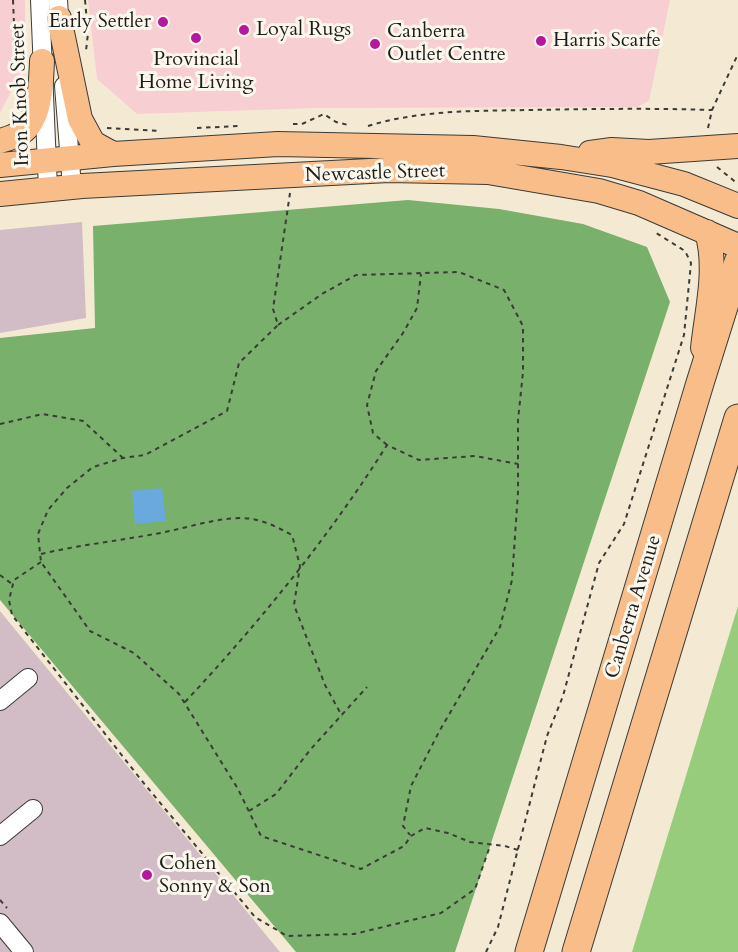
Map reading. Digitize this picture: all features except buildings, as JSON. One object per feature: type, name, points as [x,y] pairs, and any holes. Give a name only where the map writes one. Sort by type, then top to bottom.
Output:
[{"type":"highway","name":"Canberra Avenue","points":[[529,952],[738,262]]},
{"type":"highway","points":[[576,952],[738,417]]},
{"type":"main road","points":[[59,9],[80,119],[93,143],[113,154]]},
{"type":"main road","points":[[0,141],[23,132],[35,114],[40,90],[42,61]]},
{"type":"main road","name":"Newcastle Street","points":[[0,165],[113,154],[278,144],[473,148],[612,165],[684,184],[738,206]]},
{"type":"main road","points":[[561,157],[612,150],[649,152],[738,146]]},
{"type":"main road","name":"Newcastle Street","points":[[0,194],[60,188],[389,170],[488,172],[599,191],[639,203],[738,246]]},
{"type":"main road","points":[[700,383],[712,261],[707,232]]},
{"type":"street","name":"Iron Knob Street","points":[[40,0],[42,61],[58,159]]},
{"type":"street","name":"Iron Knob Street","points":[[59,9],[58,159],[60,188]]},
{"type":"street","points":[[0,701],[28,678]]},
{"type":"street","points":[[0,836],[33,809]]},
{"type":"street","points":[[0,923],[24,952]]},
{"type":"path","points":[[85,0],[88,33],[85,56]]},
{"type":"path","points":[[708,128],[712,110],[738,54]]},
{"type":"path","points":[[364,128],[428,114],[471,111],[643,107],[712,110]]},
{"type":"path","points":[[291,124],[302,124],[324,114],[336,122],[353,126]]},
{"type":"path","points":[[190,129],[244,126]]},
{"type":"path","points":[[106,128],[162,131]]},
{"type":"path","points":[[711,163],[738,184]]},
{"type":"path","points":[[278,325],[273,309],[290,193]]},
{"type":"path","points":[[486,952],[498,927],[547,736],[563,696],[599,563],[624,524],[684,335],[691,263],[685,251],[650,229]]},
{"type":"path","points":[[411,836],[403,826],[411,786],[440,730],[500,627],[512,580],[518,420],[523,372],[523,326],[504,290],[459,272],[356,275],[322,294],[278,325],[240,363],[227,411],[145,455],[123,458],[93,468],[67,488],[48,510],[38,534],[40,554],[41,562],[90,631],[134,653],[180,694],[238,789],[261,836],[361,869],[404,846],[411,836],[425,828],[448,833],[470,842],[505,846],[518,850]]},
{"type":"path","points":[[421,273],[417,308],[403,333],[376,371],[367,405],[373,433],[387,445],[419,460],[475,456],[518,464]]},
{"type":"path","points":[[0,424],[43,414],[83,422],[123,458]]},
{"type":"path","points":[[185,702],[240,643],[356,495],[387,445]]},
{"type":"path","points":[[40,554],[81,545],[157,534],[194,524],[241,518],[267,522],[292,535],[300,566],[294,605],[325,685],[342,716]]},
{"type":"path","points":[[41,562],[14,580],[9,600],[12,615],[142,781],[255,917],[287,936],[354,934],[441,913],[475,890],[490,845]]},
{"type":"path","points":[[0,575],[13,584]]},
{"type":"path","points":[[249,811],[276,794],[310,750],[367,687]]},
{"type":"shaded area","points":[[0,0],[25,0],[25,64],[0,113]]},
{"type":"shaded area","name":"Canberra Outlet Centre","points":[[88,0],[670,0],[649,101],[637,107],[315,108],[137,114],[97,79]]},
{"type":"shaded area","points":[[82,222],[86,318],[0,333],[0,230]]},
{"type":"shaded area","points":[[0,611],[280,952],[0,952]]},
{"type":"green space","points":[[408,200],[499,209],[583,224],[647,247],[670,302],[455,952],[296,952],[0,600],[0,338],[95,328],[93,226]]},
{"type":"green space","points":[[738,606],[738,952],[632,952]]},
{"type":"water","points":[[162,488],[166,521],[135,524],[132,491]]},
{"type":"place","name":"Early Settler","points":[[163,22]]},
{"type":"place","name":"Loyal Rugs","points":[[244,30]]},
{"type":"place","name":"Provincial Home Living","points":[[196,38]]},
{"type":"place","name":"Harris Scarfe","points":[[541,41]]},
{"type":"place","name":"Canberra Outlet Centre","points":[[375,44]]},
{"type":"place","name":"Cohen Sonny & Son","points":[[147,875]]}]
